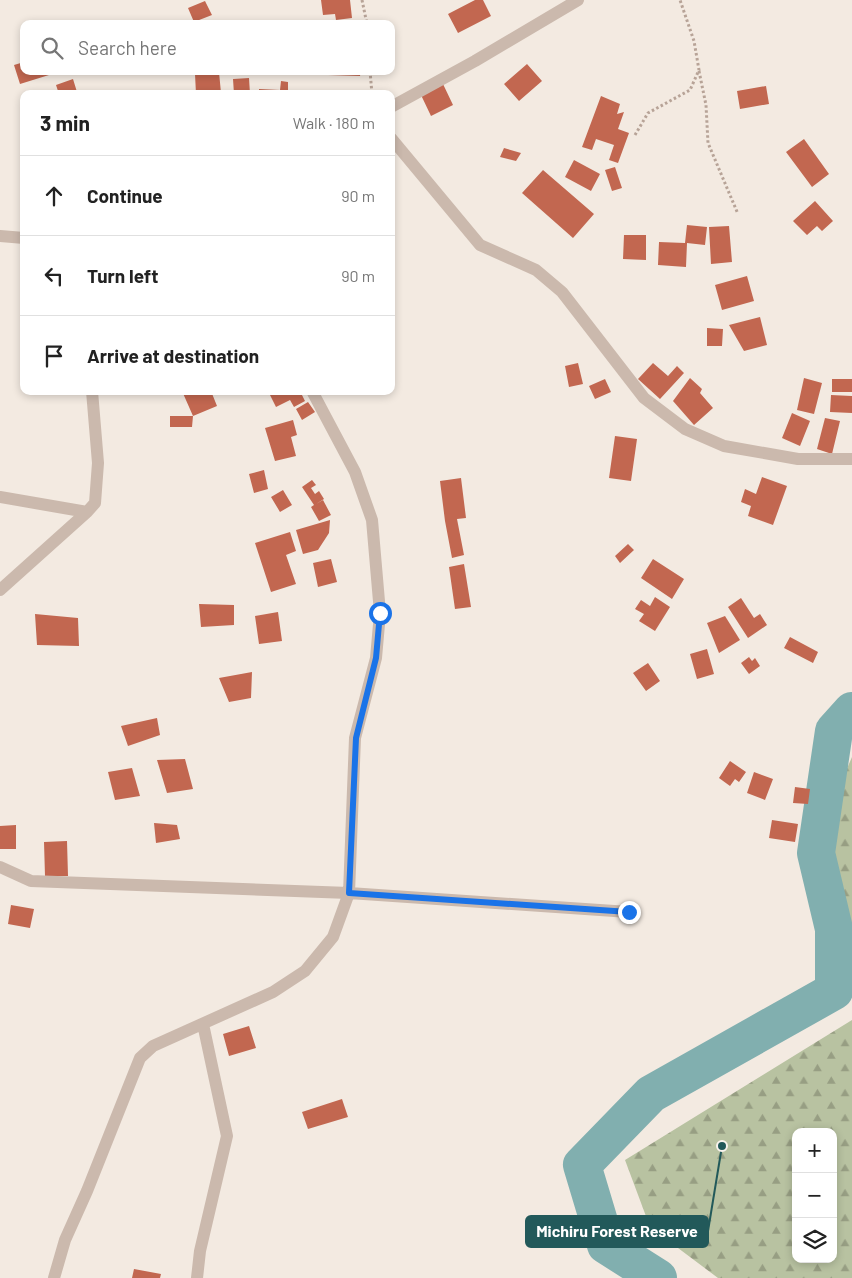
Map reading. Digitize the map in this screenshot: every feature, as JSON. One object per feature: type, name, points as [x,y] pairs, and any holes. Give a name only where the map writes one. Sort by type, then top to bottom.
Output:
[{"type":"street","points":[[395,105],[475,61],[578,0]]},
{"type":"street","points":[[395,143],[480,245],[536,270],[562,292],[644,398],[685,429],[733,448],[798,459],[852,459]]},
{"type":"street","points":[[0,236],[20,238]]},
{"type":"street","points":[[0,590],[87,512],[94,503],[98,462],[92,395]]},
{"type":"street","points":[[54,1278],[65,1240],[88,1191],[140,1058],[153,1046],[273,992],[305,971],[333,937],[349,893],[356,738],[376,658],[380,613],[372,520],[355,472],[314,395]]},
{"type":"street","points":[[0,497],[87,512]]},
{"type":"street","points":[[0,867],[31,881],[349,893],[629,912]]},
{"type":"street","points":[[197,1278],[200,1251],[227,1136],[203,1024]]},
{"type":"path","points":[[362,0],[366,20]]},
{"type":"path","points":[[680,0],[694,41],[706,105],[708,143],[738,214]]},
{"type":"path","points":[[635,135],[648,113],[690,90],[699,70]]},
{"type":"path","points":[[370,75],[372,90]]},
{"type":"green space","points":[[852,757],[852,967],[822,826]]},
{"type":"green space","points":[[852,1020],[852,1278],[718,1278],[650,1227],[625,1160]]},
{"type":"building","points":[[321,0],[350,0],[352,18],[336,20],[335,14],[323,15]]},
{"type":"building","points":[[475,0],[483,0],[491,16],[458,33],[448,14]]},
{"type":"building","points":[[205,1],[212,15],[199,20],[193,20],[188,8]]},
{"type":"building","points":[[20,63],[20,75],[49,75],[20,84],[14,65]]},
{"type":"building","points":[[527,64],[542,81],[519,101],[504,84]]},
{"type":"building","points":[[195,75],[219,75],[221,90],[196,90]]},
{"type":"building","points":[[328,75],[360,75],[360,76]]},
{"type":"building","points":[[249,78],[250,90],[234,90],[233,79]]},
{"type":"building","points":[[73,79],[76,90],[58,90],[56,85]]},
{"type":"building","points":[[281,81],[288,82],[288,90],[280,90]]},
{"type":"building","points":[[443,84],[453,105],[431,116],[421,95]]},
{"type":"building","points":[[766,86],[769,104],[740,109],[737,91]]},
{"type":"building","points":[[601,96],[620,104],[617,114],[624,112],[618,129],[629,133],[618,163],[609,160],[614,145],[596,139],[592,150],[582,147]]},
{"type":"building","points":[[804,139],[829,174],[812,187],[786,152]]},
{"type":"building","points":[[504,148],[521,153],[516,161],[500,157]]},
{"type":"building","points":[[574,160],[600,174],[591,191],[565,177]]},
{"type":"building","points":[[615,167],[622,188],[612,191],[605,170]]},
{"type":"building","points":[[543,170],[594,214],[573,238],[522,193]]},
{"type":"building","points":[[815,201],[833,221],[822,231],[817,226],[807,235],[793,221]]},
{"type":"building","points":[[687,225],[707,227],[705,245],[687,243],[686,267],[658,265],[659,242],[685,243]]},
{"type":"building","points":[[729,226],[732,262],[711,264],[709,227]]},
{"type":"building","points":[[624,235],[646,235],[646,260],[623,259]]},
{"type":"building","points":[[747,276],[754,301],[722,310],[715,285]]},
{"type":"building","points":[[760,317],[767,345],[744,351],[729,325]]},
{"type":"building","points":[[707,328],[723,329],[722,346],[707,346]]},
{"type":"building","points":[[578,363],[583,384],[569,387],[565,366]]},
{"type":"building","points":[[653,363],[668,376],[677,366],[684,373],[660,399],[638,379]]},
{"type":"building","points":[[690,378],[702,389],[700,393],[713,408],[694,425],[673,401]]},
{"type":"building","points":[[804,378],[822,383],[814,414],[797,410]]},
{"type":"building","points":[[605,379],[611,392],[595,399],[589,386]]},
{"type":"building","points":[[832,379],[852,379],[852,392],[832,392]]},
{"type":"building","points":[[184,395],[213,395],[217,406],[193,416]]},
{"type":"building","points":[[270,395],[302,395],[305,401],[294,407],[290,400],[276,407]]},
{"type":"building","points":[[831,395],[852,396],[852,413],[830,412]]},
{"type":"building","points":[[308,402],[315,412],[302,420],[296,409]]},
{"type":"building","points":[[792,413],[810,421],[800,446],[782,438]]},
{"type":"building","points":[[170,416],[193,416],[192,427],[170,427]]},
{"type":"building","points":[[825,418],[840,421],[832,454],[817,449]]},
{"type":"building","points":[[293,420],[297,435],[291,437],[296,456],[275,461],[265,428]]},
{"type":"building","points":[[615,436],[637,439],[631,481],[609,478]]},
{"type":"building","points":[[264,470],[268,489],[254,493],[249,474]]},
{"type":"building","points":[[762,477],[787,486],[773,525],[748,516],[751,506],[741,502],[745,489],[756,494]]},
{"type":"building","points":[[461,478],[466,518],[457,519],[464,555],[452,558],[440,481]]},
{"type":"building","points":[[312,480],[316,485],[311,488],[315,494],[319,491],[324,499],[316,504],[323,500],[331,515],[319,521],[311,507],[314,505],[302,487]]},
{"type":"building","points":[[283,490],[292,505],[280,512],[271,497]]},
{"type":"building","points":[[330,520],[329,533],[318,550],[303,554],[296,530]]},
{"type":"building","points":[[290,532],[296,551],[286,555],[296,584],[271,592],[255,543]]},
{"type":"building","points":[[628,544],[634,550],[620,563],[615,556]]},
{"type":"building","points":[[331,559],[337,582],[318,587],[313,563]]},
{"type":"building","points":[[653,559],[684,579],[672,599],[641,578]]},
{"type":"building","points":[[464,564],[471,607],[455,609],[449,567]]},
{"type":"building","points":[[655,597],[670,607],[655,631],[639,621],[644,614],[635,609],[641,600],[650,606]]},
{"type":"building","points":[[741,598],[754,618],[760,614],[767,625],[748,638],[728,607]]},
{"type":"building","points":[[199,604],[234,605],[234,625],[201,627]]},
{"type":"building","points":[[278,612],[282,641],[259,644],[255,616]]},
{"type":"building","points":[[35,614],[78,618],[79,646],[37,645]]},
{"type":"building","points":[[725,616],[740,640],[719,653],[707,623]]},
{"type":"building","points":[[790,637],[818,652],[813,663],[784,648]]},
{"type":"building","points":[[707,649],[714,674],[697,679],[690,654]]},
{"type":"building","points":[[749,657],[752,661],[755,658],[760,666],[749,674],[741,663]]},
{"type":"building","points":[[648,663],[660,681],[646,691],[633,673]]},
{"type":"building","points":[[252,672],[251,698],[229,702],[219,678]]},
{"type":"building","points":[[157,718],[160,735],[128,746],[121,726]]},
{"type":"building","points":[[185,759],[193,789],[167,793],[157,760]]},
{"type":"building","points":[[730,761],[746,772],[739,782],[735,779],[730,786],[719,778]]},
{"type":"building","points":[[132,768],[140,796],[115,800],[108,772]]},
{"type":"building","points":[[754,772],[773,779],[765,800],[747,793]]},
{"type":"building","points":[[795,787],[810,789],[808,804],[793,803]]},
{"type":"building","points":[[772,820],[798,824],[795,842],[769,838]]},
{"type":"building","points":[[154,823],[177,825],[180,839],[156,843]]},
{"type":"building","points":[[16,825],[16,849],[0,849],[0,826]]},
{"type":"building","points":[[67,841],[68,876],[45,876],[44,842]]},
{"type":"building","points":[[11,905],[34,909],[30,928],[8,924]]},
{"type":"building","points":[[249,1026],[256,1048],[229,1056],[223,1034]]},
{"type":"building","points":[[342,1099],[348,1117],[308,1129],[302,1112]]},
{"type":"building","points":[[134,1269],[161,1274],[160,1278],[132,1278]]},
{"type":"waterway","points":[[658,1278],[606,1245],[582,1165],[651,1094],[834,991],[834,929],[816,853],[834,731],[852,711]]},
{"type":"place","name":"Michiru Forest Reserve","points":[[722,1146]]},
{"type":"route","points":[[380,613],[376,658],[356,738],[349,893],[629,912]]}]
